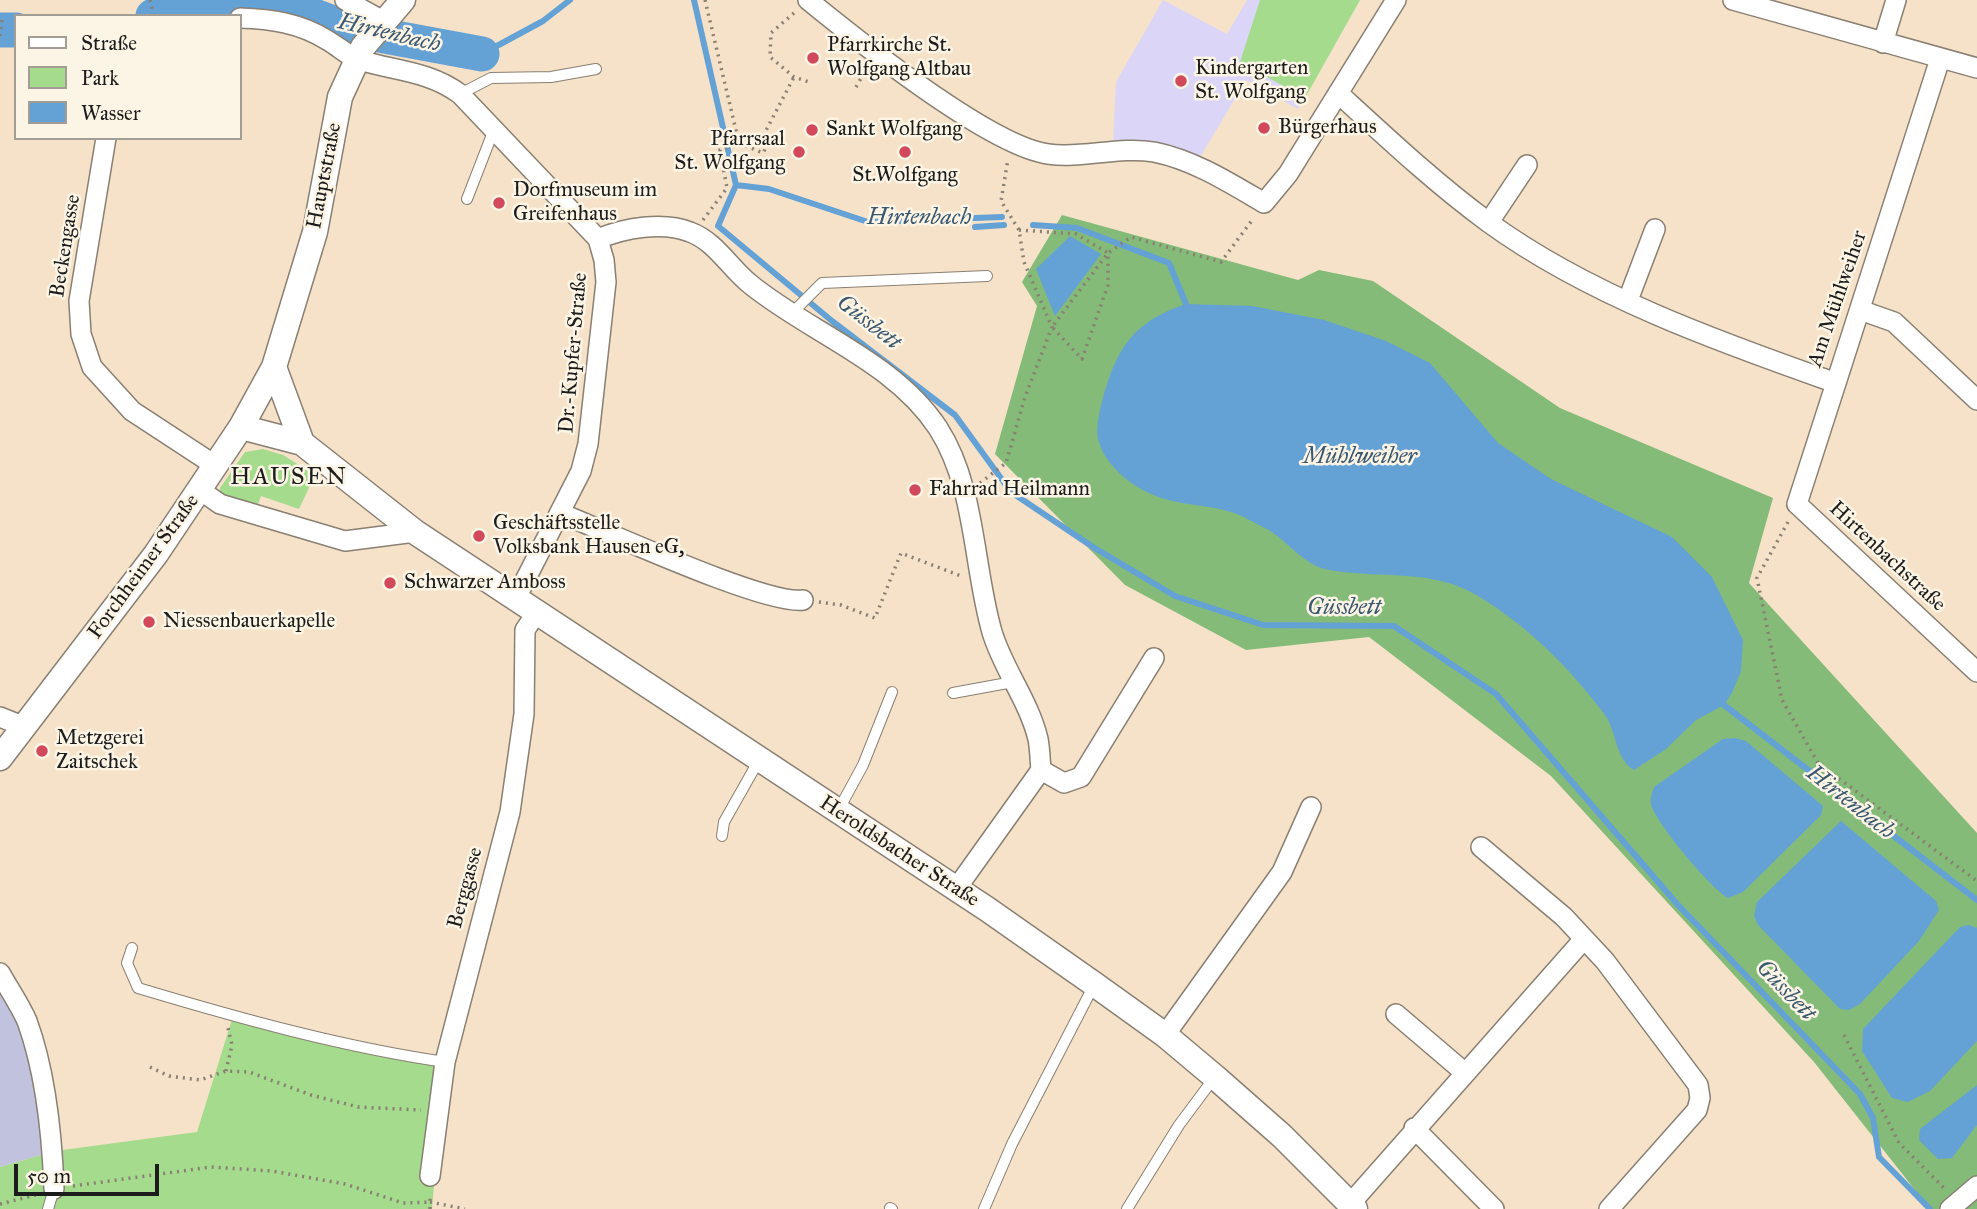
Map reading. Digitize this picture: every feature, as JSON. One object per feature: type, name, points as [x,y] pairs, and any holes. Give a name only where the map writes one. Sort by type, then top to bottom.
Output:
[{"type":"street","points":[[345,0],[370,39],[460,94],[493,132],[598,239],[619,230],[676,227],[694,233],[750,284],[839,342],[906,391],[937,427],[954,457],[964,490],[979,583],[993,635],[1038,739],[1041,770],[956,889]]},
{"type":"street","name":"Hauptstraße","points":[[274,366],[315,232],[340,97],[370,39],[403,0]]},
{"type":"street","points":[[809,0],[927,88],[1011,144],[1049,155],[1153,152],[1207,170],[1264,203],[1288,174],[1396,0]]},
{"type":"street","points":[[1733,0],[1977,68]]},
{"type":"street","points":[[1883,43],[1896,0]]},
{"type":"street","points":[[242,18],[278,19],[325,38],[370,39]]},
{"type":"street","name":"Am Mühlweiher","points":[[1338,93],[1400,150],[1489,222],[1553,262],[1628,300],[1755,355],[1836,383],[1940,59]]},
{"type":"street","name":"Beckengasse","points":[[106,140],[79,301],[81,334],[92,367],[132,411],[216,466]]},
{"type":"street","points":[[1489,222],[1527,165]]},
{"type":"street","points":[[1628,300],[1655,229]]},
{"type":"street","name":"Dr.-Kupfer-Straße","points":[[516,598],[581,471],[588,444],[606,282],[598,239]]},
{"type":"street","points":[[1860,310],[1894,322],[1977,400]]},
{"type":"street","points":[[274,366],[302,443]]},
{"type":"street","name":"Forchheimer Straße","points":[[0,758],[156,554],[241,427],[274,366]]},
{"type":"street","name":"Hirtenbachstraße","points":[[1836,383],[1797,504],[1977,671]]},
{"type":"street","name":"Heroldsbacher Straße","points":[[241,427],[302,443],[415,532],[956,889],[1094,984],[1165,1035],[1215,1077],[1282,1136],[1353,1206]]},
{"type":"street","points":[[200,490],[220,504],[345,541],[415,532]]},
{"type":"street","points":[[560,513],[789,602],[803,600]]},
{"type":"street","name":"Berggasse","points":[[430,1176],[445,1062],[510,812],[524,714],[525,630],[537,612]]},
{"type":"street","points":[[1041,770],[1064,783],[1082,777],[1154,658]]},
{"type":"street","points":[[0,717],[25,727]]},
{"type":"street","points":[[1165,1035],[1282,873],[1311,807]]},
{"type":"street","points":[[1481,848],[1563,917],[1605,961],[1698,1085],[1700,1098],[1697,1110],[1609,1209]]},
{"type":"street","points":[[1353,1206],[1415,1128],[1584,939]]},
{"type":"street","points":[[0,973],[26,1019],[38,1056],[53,1154],[54,1189]]},
{"type":"street","points":[[1396,1014],[1464,1072]]},
{"type":"street","points":[[1415,1128],[1494,1209]]},
{"type":"street","points":[[1955,1205],[1977,1186]]},
{"type":"lane","points":[[460,94],[491,78],[551,77],[596,69]]},
{"type":"lane","points":[[467,199],[493,132]]},
{"type":"lane","points":[[792,313],[822,284],[987,276]]},
{"type":"lane","points":[[953,693],[1013,682]]},
{"type":"lane","points":[[838,811],[863,765],[892,692]]},
{"type":"lane","points":[[722,836],[724,822],[760,760]]},
{"type":"lane","points":[[132,948],[127,962],[138,988],[225,1014],[412,1057],[445,1062]]},
{"type":"lane","points":[[984,1209],[1012,1144],[1094,984]]},
{"type":"lane","points":[[1127,1209],[1179,1125],[1215,1077]]},
{"type":"lane","points":[[48,1209],[54,1189]]},
{"type":"path","points":[[705,0],[739,143],[763,153],[768,144],[761,140],[794,77]]},
{"type":"path","points":[[809,0],[771,33],[770,57],[794,77],[812,83]]},
{"type":"path","points":[[0,36],[2,20]]},
{"type":"path","points":[[856,87],[863,75]]},
{"type":"path","points":[[676,227],[703,220],[727,188],[720,150],[739,143]]},
{"type":"path","points":[[1011,144],[1001,201],[1019,230],[1024,262],[1052,327],[1082,359],[1108,285],[1108,253]]},
{"type":"path","points":[[982,482],[1006,463],[1024,397],[1052,327],[1108,253],[1131,237],[1221,262],[1264,203]]},
{"type":"path","points":[[1019,230],[1076,233],[1108,253]]},
{"type":"path","points":[[1797,504],[1757,578],[1782,700],[1818,763],[1977,881]]},
{"type":"path","points":[[803,600],[841,605],[875,618],[901,553],[979,583]]},
{"type":"path","points":[[225,1014],[232,1045],[226,1071]]},
{"type":"path","points":[[1844,1035],[1899,1143],[1955,1205]]},
{"type":"path","points":[[150,1068],[169,1076],[200,1080],[226,1071],[249,1072],[311,1095],[358,1107],[437,1111]]},
{"type":"path","points":[[0,1204],[54,1189],[211,1167],[272,1171],[345,1184],[403,1203],[430,1202],[466,1209]]},
{"type":"path","points":[[430,1176],[430,1209]]},
{"type":"shaded area","name":"Kindergarten St. Wolfgang","points":[[1163,0],[1227,34],[1247,0],[1360,0],[1298,109],[1246,80],[1199,159],[1176,148],[1113,144],[1116,82]]},
{"type":"shaded area","points":[[0,967],[32,1035],[55,1151],[0,1167]]},
{"type":"green space","points":[[1260,0],[1360,0],[1305,98],[1240,62]]},
{"type":"green space","points":[[1062,215],[1298,280],[1319,270],[1373,281],[1560,408],[1773,498],[1749,583],[1977,833],[1977,1209],[1930,1209],[1814,1062],[1551,776],[1369,637],[1246,650],[1125,585],[995,454],[1037,306],[1022,282]]},
{"type":"green space","points":[[263,449],[283,455],[315,475],[299,509],[261,496],[256,510],[220,494],[220,488],[245,452]]},
{"type":"green space","points":[[233,1016],[444,1067],[432,1209],[0,1209],[0,1167],[55,1151],[197,1132]]},
{"type":"water","points":[[1070,236],[1101,254],[1055,316],[1036,269]]},
{"type":"water","name":"Mühlweiher","points":[[1186,304],[1252,306],[1324,320],[1386,341],[1430,363],[1498,443],[1551,479],[1672,537],[1712,577],[1743,640],[1741,671],[1724,705],[1696,720],[1666,749],[1634,770],[1623,759],[1605,715],[1577,681],[1532,635],[1478,596],[1443,581],[1348,573],[1321,568],[1307,561],[1272,532],[1244,517],[1223,510],[1167,500],[1129,481],[1106,458],[1098,439],[1100,409],[1107,385],[1118,357],[1138,330],[1165,312]]},
{"type":"water","points":[[1723,739],[1746,741],[1823,806],[1821,815],[1743,892],[1728,898],[1697,869],[1672,839],[1655,813],[1651,800],[1654,787]]},
{"type":"water","points":[[1841,821],[1936,901],[1939,910],[1919,941],[1860,1004],[1849,1010],[1840,1009],[1758,925],[1754,916],[1757,902]]},
{"type":"water","points":[[1969,925],[1977,928],[1977,1041],[1930,1091],[1908,1102],[1892,1098],[1862,1051],[1863,1029],[1960,927]]},
{"type":"water","points":[[1977,1085],[1977,1125],[1952,1158],[1938,1159],[1919,1140],[1920,1129]]},
{"type":"waterway","name":"Hirtenbach","points":[[482,54],[543,21],[570,0]]},
{"type":"waterway","name":"Hirtenbach","points":[[694,0],[736,185]]},
{"type":"waterway","name":"Hirtenbach","points":[[162,14],[212,3],[301,11],[352,30],[482,54]]},
{"type":"waterway","name":"Hirtenbach","points":[[0,30],[14,30]]},
{"type":"waterway","name":"Güssbett","points":[[736,185],[718,226],[832,321],[955,415],[1011,492],[1093,547],[1175,596],[1263,625],[1394,626],[1496,694],[1678,905],[1860,1094],[1873,1118],[1879,1157],[1930,1209]]},
{"type":"waterway","name":"Hirtenbach","points":[[736,185],[769,189],[868,222],[1002,217]]},
{"type":"waterway","points":[[975,227],[1004,225]]},
{"type":"waterway","name":"Hirtenbach","points":[[1033,225],[1077,228],[1169,263],[1186,304]]},
{"type":"waterway","name":"Hirtenbach","points":[[1724,705],[1977,900]]},
{"type":"place","name":"Pfarrkirche St. Wolfgang Altbau","points":[[813,58]]},
{"type":"place","name":"Kindergarten St. Wolfgang","points":[[1181,81]]},
{"type":"place","name":"Bürgerhaus","points":[[1264,128]]},
{"type":"place","name":"Sankt Wolfgang","points":[[812,130]]},
{"type":"place","name":"Pfarrsaal St. Wolfgang","points":[[799,152]]},
{"type":"place","name":"St.Wolfgang","points":[[905,152]]},
{"type":"place","name":"Dorfmuseum im Greifenhaus","points":[[499,203]]},
{"type":"place","name":"Fahrrad Heilmann","points":[[915,490]]},
{"type":"place","name":"Geschäftsstelle Volksbank Hausen eG,","points":[[479,536]]},
{"type":"place","name":"Schwarzer Amboss","points":[[390,583]]},
{"type":"place","name":"Niessenbauerkapelle","points":[[149,622]]},
{"type":"place","name":"Metzgerei Zaitschek","points":[[42,751]]},
{"type":"district","name":"HAUSEN","points":[[289,478]]}]
